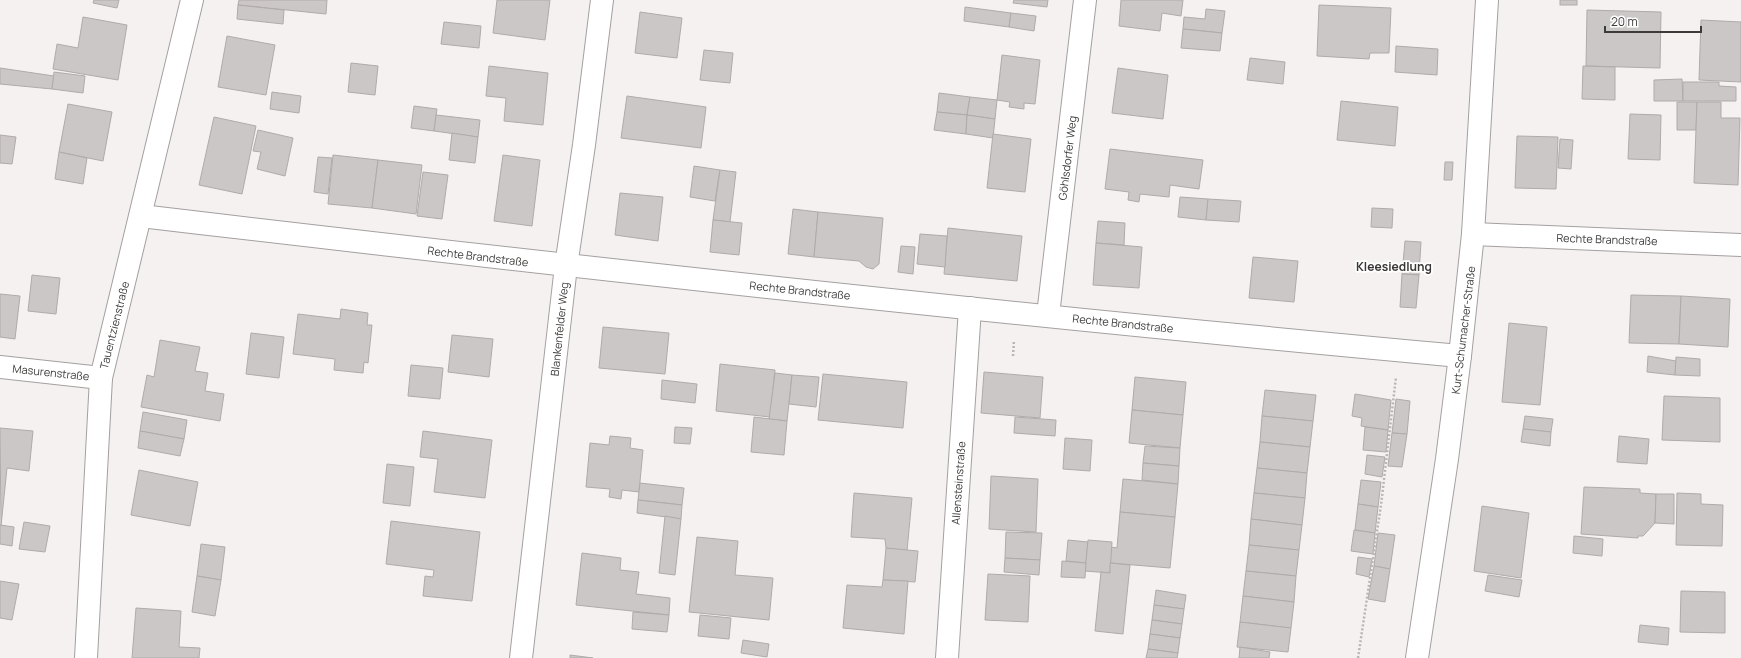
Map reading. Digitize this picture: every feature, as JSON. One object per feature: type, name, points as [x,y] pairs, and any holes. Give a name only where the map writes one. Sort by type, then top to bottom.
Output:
[{"type":"street","name":"Tauentzienstraße","points":[[86,658],[101,378],[192,0]]},
{"type":"street","name":"Blankenfelder Weg","points":[[521,658],[566,266],[584,145],[602,0]]},
{"type":"street","name":"Göhlsdorfer Weg","points":[[1048,315],[1085,0]]},
{"type":"street","name":"Kurt-Schumacher-Straße","points":[[1417,658],[1440,507],[1460,356],[1473,234],[1487,0]]},
{"type":"street","name":"Rechte Brandstraße","points":[[141,216],[566,266],[1243,336],[1460,356]]},
{"type":"street","name":"Rechte Brandstraße","points":[[1473,234],[1741,244]]},
{"type":"street","name":"Allensteinstraße","points":[[947,658],[970,308]]},
{"type":"street","name":"Masurenstraße","points":[[0,367],[101,378]]},
{"type":"path","points":[[1358,658],[1381,504],[1400,350]]},
{"type":"building","points":[[94,0],[119,0],[117,8],[93,3]]},
{"type":"building","points":[[239,0],[327,0],[326,14],[238,5]]},
{"type":"building","points":[[497,0],[550,0],[545,40],[493,33]]},
{"type":"building","points":[[1014,0],[1048,0],[1047,7],[1013,3]]},
{"type":"building","points":[[1121,0],[1183,0],[1181,16],[1162,13],[1160,31],[1119,26]]},
{"type":"building","points":[[1560,0],[1577,0],[1577,5],[1560,5]]},
{"type":"building","points":[[238,5],[284,10],[283,24],[237,19]]},
{"type":"building","points":[[1319,5],[1391,8],[1389,53],[1370,53],[1369,59],[1317,56]]},
{"type":"building","points":[[965,7],[1011,13],[1009,27],[964,21]]},
{"type":"building","points":[[1206,9],[1225,11],[1222,33],[1183,29],[1184,17],[1205,19]]},
{"type":"building","points":[[1587,10],[1661,12],[1660,68],[1586,66]]},
{"type":"building","points":[[640,12],[682,18],[677,58],[635,53]]},
{"type":"building","points":[[1011,13],[1036,16],[1034,31],[1009,27]]},
{"type":"building","points":[[83,17],[127,25],[118,80],[53,69],[57,44],[78,48]]},
{"type":"building","points":[[1701,20],[1741,22],[1741,82],[1699,80]]},
{"type":"building","points":[[444,22],[481,26],[479,48],[441,44]]},
{"type":"building","points":[[1183,29],[1222,33],[1220,51],[1181,48]]},
{"type":"building","points":[[227,36],[275,45],[266,95],[218,87]]},
{"type":"building","points":[[1396,46],[1438,49],[1437,75],[1395,72]]},
{"type":"building","points":[[704,50],[733,53],[730,83],[700,80]]},
{"type":"building","points":[[1002,55],[1040,60],[1035,104],[1024,103],[1024,109],[1009,107],[1010,102],[997,100]]},
{"type":"building","points":[[1250,58],[1285,62],[1283,84],[1247,80]]},
{"type":"building","points":[[351,63],[378,66],[375,95],[348,92]]},
{"type":"building","points":[[489,66],[548,73],[543,125],[504,121],[506,98],[486,96]]},
{"type":"building","points":[[1583,66],[1615,67],[1615,100],[1582,99]]},
{"type":"building","points":[[0,68],[54,76],[52,89],[0,84]]},
{"type":"building","points":[[1118,68],[1168,75],[1163,119],[1112,113]]},
{"type":"building","points":[[54,72],[85,76],[83,93],[52,89]]},
{"type":"building","points":[[1682,79],[1683,101],[1654,101],[1654,80]]},
{"type":"building","points":[[1683,82],[1719,82],[1719,86],[1736,87],[1736,101],[1683,101]]},
{"type":"building","points":[[272,92],[301,96],[299,113],[270,109]]},
{"type":"building","points":[[939,93],[970,97],[967,115],[937,112]]},
{"type":"building","points":[[627,96],[706,107],[701,148],[621,138]]},
{"type":"building","points":[[970,97],[997,100],[995,119],[967,115]]},
{"type":"building","points":[[1341,101],[1398,107],[1395,146],[1337,140]]},
{"type":"building","points":[[1677,102],[1697,102],[1696,130],[1677,130]]},
{"type":"building","points":[[1697,102],[1721,102],[1721,118],[1740,118],[1738,185],[1694,183]]},
{"type":"building","points":[[68,104],[112,112],[103,161],[59,152]]},
{"type":"building","points":[[414,106],[437,109],[434,131],[411,128]]},
{"type":"building","points":[[937,112],[967,115],[966,134],[934,130]]},
{"type":"building","points":[[1630,114],[1661,115],[1660,160],[1628,159]]},
{"type":"building","points":[[436,115],[480,120],[478,137],[434,131]]},
{"type":"building","points":[[967,115],[995,119],[993,138],[966,134]]},
{"type":"building","points":[[214,117],[256,126],[242,194],[199,185]]},
{"type":"building","points":[[258,130],[293,138],[285,176],[257,169],[261,152],[253,151]]},
{"type":"building","points":[[452,133],[478,137],[475,163],[449,160]]},
{"type":"building","points":[[993,134],[1031,139],[1025,192],[987,188]]},
{"type":"building","points":[[0,135],[16,137],[12,164],[0,163]]},
{"type":"building","points":[[1517,136],[1558,137],[1556,189],[1515,188]]},
{"type":"building","points":[[1560,139],[1573,140],[1571,169],[1558,168]]},
{"type":"building","points":[[1110,149],[1203,160],[1199,189],[1170,185],[1169,197],[1140,194],[1139,202],[1128,200],[1129,192],[1105,189]]},
{"type":"building","points":[[59,152],[87,158],[83,184],[55,179]]},
{"type":"building","points":[[333,155],[378,160],[372,208],[328,204]]},
{"type":"building","points":[[503,155],[540,160],[532,226],[494,221]]},
{"type":"building","points":[[318,157],[332,158],[328,194],[314,192]]},
{"type":"building","points":[[378,160],[422,165],[416,214],[372,208]]},
{"type":"building","points":[[1445,162],[1453,162],[1452,180],[1444,180]]},
{"type":"building","points":[[694,166],[720,170],[715,201],[690,197]]},
{"type":"building","points":[[720,170],[736,172],[730,222],[713,220]]},
{"type":"building","points":[[423,172],[448,175],[442,219],[417,216]]},
{"type":"building","points":[[620,193],[663,197],[658,241],[615,235]]},
{"type":"building","points":[[1180,197],[1208,199],[1206,220],[1178,217]]},
{"type":"building","points":[[1208,199],[1241,201],[1239,222],[1206,220]]},
{"type":"building","points":[[1372,208],[1393,209],[1392,228],[1371,227]]},
{"type":"building","points":[[793,209],[818,212],[814,257],[788,254]]},
{"type":"building","points":[[818,212],[883,218],[879,264],[873,269],[866,267],[859,261],[814,257]]},
{"type":"building","points":[[713,220],[742,223],[739,255],[710,252]]},
{"type":"building","points":[[1098,221],[1125,223],[1124,245],[1096,243]]},
{"type":"building","points":[[948,228],[1022,236],[1017,281],[944,274]]},
{"type":"building","points":[[920,234],[947,236],[945,267],[917,264]]},
{"type":"building","points":[[1405,241],[1421,242],[1419,275],[1402,274]]},
{"type":"building","points":[[1096,243],[1142,247],[1139,288],[1093,285]]},
{"type":"building","points":[[901,246],[915,247],[913,274],[898,272]]},
{"type":"building","points":[[1253,257],[1298,261],[1294,302],[1249,298]]},
{"type":"building","points":[[1402,274],[1419,275],[1416,308],[1400,307]]},
{"type":"building","points":[[32,275],[60,278],[56,314],[28,311]]},
{"type":"building","points":[[0,294],[20,296],[15,339],[0,337]]},
{"type":"building","points":[[1631,295],[1681,296],[1679,344],[1629,343]]},
{"type":"building","points":[[1681,296],[1730,299],[1728,347],[1679,344]]},
{"type":"building","points":[[341,309],[368,313],[367,325],[372,325],[368,363],[364,362],[363,373],[334,370],[335,359],[293,354],[298,314],[340,319]]},
{"type":"building","points":[[1509,323],[1547,327],[1540,405],[1502,402]]},
{"type":"building","points":[[603,327],[669,333],[665,374],[599,368]]},
{"type":"building","points":[[251,333],[284,337],[279,378],[246,374]]},
{"type":"building","points":[[452,335],[493,339],[489,377],[448,372]]},
{"type":"building","points":[[160,340],[200,347],[195,371],[208,373],[205,391],[224,394],[220,421],[141,407],[147,375],[154,377]]},
{"type":"building","points":[[1648,356],[1676,361],[1675,375],[1647,372]]},
{"type":"building","points":[[1676,357],[1700,359],[1700,376],[1675,375]]},
{"type":"building","points":[[720,364],[775,370],[770,417],[716,411]]},
{"type":"building","points":[[411,365],[443,368],[440,399],[408,396]]},
{"type":"building","points":[[984,372],[1043,377],[1040,418],[981,413]]},
{"type":"building","points":[[775,373],[792,375],[787,421],[769,419]]},
{"type":"building","points":[[823,374],[907,382],[903,428],[818,420]]},
{"type":"building","points":[[792,375],[819,377],[816,407],[789,404]]},
{"type":"building","points":[[1135,377],[1186,382],[1183,415],[1132,410]]},
{"type":"building","points":[[662,380],[697,384],[695,403],[661,399]]},
{"type":"building","points":[[1265,390],[1316,395],[1313,421],[1262,416]]},
{"type":"building","points":[[1355,394],[1391,400],[1388,430],[1361,426],[1362,418],[1352,416]]},
{"type":"building","points":[[1664,396],[1720,398],[1720,442],[1662,440]]},
{"type":"building","points":[[1396,399],[1410,401],[1407,434],[1392,433]]},
{"type":"building","points":[[1132,410],[1183,415],[1180,448],[1129,443]]},
{"type":"building","points":[[143,412],[187,420],[184,439],[140,431]]},
{"type":"building","points":[[1262,416],[1313,421],[1310,447],[1260,442]]},
{"type":"building","points":[[1525,416],[1553,419],[1551,432],[1523,429]]},
{"type":"building","points":[[754,417],[787,421],[784,455],[751,452]]},
{"type":"building","points":[[1015,417],[1056,420],[1055,436],[1014,433]]},
{"type":"building","points":[[675,427],[692,428],[690,444],[674,443]]},
{"type":"building","points":[[1365,427],[1388,430],[1386,452],[1363,450]]},
{"type":"building","points":[[0,428],[33,431],[29,471],[7,468],[1,526]]},
{"type":"building","points":[[1523,429],[1551,432],[1550,446],[1521,442]]},
{"type":"building","points":[[140,431],[184,439],[180,456],[138,448]]},
{"type":"building","points":[[423,431],[492,440],[485,498],[434,492],[438,459],[420,457]]},
{"type":"building","points":[[1392,433],[1407,434],[1402,467],[1388,466]]},
{"type":"building","points":[[610,436],[631,438],[630,448],[643,450],[639,492],[622,490],[621,499],[609,497],[610,489],[586,487],[590,443],[609,445]]},
{"type":"building","points":[[1619,436],[1649,439],[1647,464],[1617,462]]},
{"type":"building","points":[[1065,438],[1092,440],[1090,471],[1063,469]]},
{"type":"building","points":[[1260,442],[1310,447],[1307,473],[1257,468]]},
{"type":"building","points":[[1145,446],[1180,448],[1179,466],[1143,463]]},
{"type":"building","points":[[1367,455],[1385,457],[1382,477],[1365,474]]},
{"type":"building","points":[[1143,463],[1179,466],[1178,484],[1142,480]]},
{"type":"building","points":[[387,464],[414,467],[410,506],[383,503]]},
{"type":"building","points":[[1257,468],[1307,473],[1305,498],[1254,493]]},
{"type":"building","points":[[139,470],[198,482],[190,526],[131,515]]},
{"type":"building","points":[[991,476],[1038,479],[1036,532],[989,529]]},
{"type":"building","points":[[1123,479],[1178,484],[1175,517],[1120,512]]},
{"type":"building","points":[[1361,480],[1381,482],[1378,507],[1358,504]]},
{"type":"building","points":[[640,483],[684,488],[682,505],[638,500]]},
{"type":"building","points":[[1584,487],[1640,489],[1640,493],[1656,494],[1655,523],[1643,536],[1638,536],[1638,538],[1581,534]]},
{"type":"building","points":[[854,493],[912,498],[907,551],[886,548],[885,539],[851,537]]},
{"type":"building","points":[[1254,493],[1305,498],[1302,525],[1251,519]]},
{"type":"building","points":[[1677,493],[1701,494],[1701,504],[1723,505],[1722,546],[1676,545]]},
{"type":"building","points":[[1656,494],[1674,494],[1674,524],[1655,523]]},
{"type":"building","points":[[638,500],[682,505],[681,519],[637,513]]},
{"type":"building","points":[[1358,504],[1378,507],[1375,533],[1355,530]]},
{"type":"building","points":[[1482,506],[1529,513],[1521,578],[1474,571]]},
{"type":"building","points":[[1120,512],[1175,517],[1170,568],[1110,563],[1111,547],[1117,548]]},
{"type":"building","points":[[665,516],[681,519],[675,575],[659,573]]},
{"type":"building","points":[[1251,519],[1302,525],[1299,550],[1249,545]]},
{"type":"building","points":[[391,521],[480,532],[472,601],[423,596],[425,576],[433,577],[434,570],[386,564]]},
{"type":"building","points":[[24,522],[50,526],[45,552],[19,549]]},
{"type":"building","points":[[0,525],[14,527],[12,546],[0,544]]},
{"type":"building","points":[[1354,530],[1375,533],[1373,554],[1351,551]]},
{"type":"building","points":[[1006,532],[1042,533],[1040,560],[1005,558]]},
{"type":"building","points":[[1378,533],[1395,535],[1390,569],[1374,566]]},
{"type":"building","points":[[1574,536],[1603,539],[1602,556],[1573,553]]},
{"type":"building","points":[[697,537],[738,541],[735,575],[773,578],[769,620],[689,612]]},
{"type":"building","points":[[1068,540],[1088,542],[1086,563],[1066,561]]},
{"type":"building","points":[[1088,540],[1112,542],[1110,573],[1085,571]]},
{"type":"building","points":[[201,544],[225,547],[221,580],[197,576]]},
{"type":"building","points":[[1249,545],[1299,550],[1296,576],[1246,571]]},
{"type":"building","points":[[886,548],[918,551],[915,582],[883,580]]},
{"type":"building","points":[[582,553],[621,558],[620,570],[639,572],[636,594],[670,598],[669,615],[576,605]]},
{"type":"building","points":[[1358,557],[1372,559],[1369,577],[1356,574]]},
{"type":"building","points":[[1005,558],[1040,560],[1039,575],[1004,572]]},
{"type":"building","points":[[1062,561],[1086,563],[1085,578],[1061,577]]},
{"type":"building","points":[[1110,563],[1130,565],[1123,634],[1095,631],[1101,572],[1110,573]]},
{"type":"building","points":[[1374,566],[1390,569],[1385,602],[1368,599]]},
{"type":"building","points":[[1246,571],[1296,576],[1294,602],[1243,596]]},
{"type":"building","points":[[988,574],[1030,576],[1028,622],[985,620]]},
{"type":"building","points":[[1488,575],[1522,580],[1519,597],[1485,591]]},
{"type":"building","points":[[197,576],[221,580],[215,616],[192,612]]},
{"type":"building","points":[[883,580],[908,581],[904,634],[843,628],[847,585],[882,587]]},
{"type":"building","points":[[0,581],[19,584],[12,620],[0,618]]},
{"type":"building","points":[[1156,590],[1186,595],[1184,609],[1154,605]]},
{"type":"building","points":[[1681,591],[1725,592],[1725,633],[1680,632]]},
{"type":"building","points":[[1243,596],[1294,602],[1291,628],[1240,622]]},
{"type":"building","points":[[1154,605],[1184,609],[1182,624],[1152,620]]},
{"type":"building","points":[[136,608],[181,611],[179,647],[200,648],[199,658],[132,658]]},
{"type":"building","points":[[633,612],[669,615],[667,632],[632,629]]},
{"type":"building","points":[[700,615],[731,618],[729,639],[698,636]]},
{"type":"building","points":[[1152,620],[1182,624],[1180,638],[1150,634]]},
{"type":"building","points":[[1240,622],[1291,628],[1288,652],[1237,647]]},
{"type":"building","points":[[1640,625],[1669,628],[1668,645],[1638,642]]},
{"type":"building","points":[[1150,634],[1180,638],[1178,653],[1148,649]]},
{"type":"building","points":[[743,640],[769,644],[767,657],[741,653]]},
{"type":"building","points":[[1240,647],[1270,652],[1269,658],[1239,658]]},
{"type":"building","points":[[1148,649],[1178,653],[1177,658],[1146,658]]},
{"type":"building","points":[[570,655],[593,658],[570,658]]},
{"type":"district","name":"Kleesiedlung","points":[[1394,266]]}]
